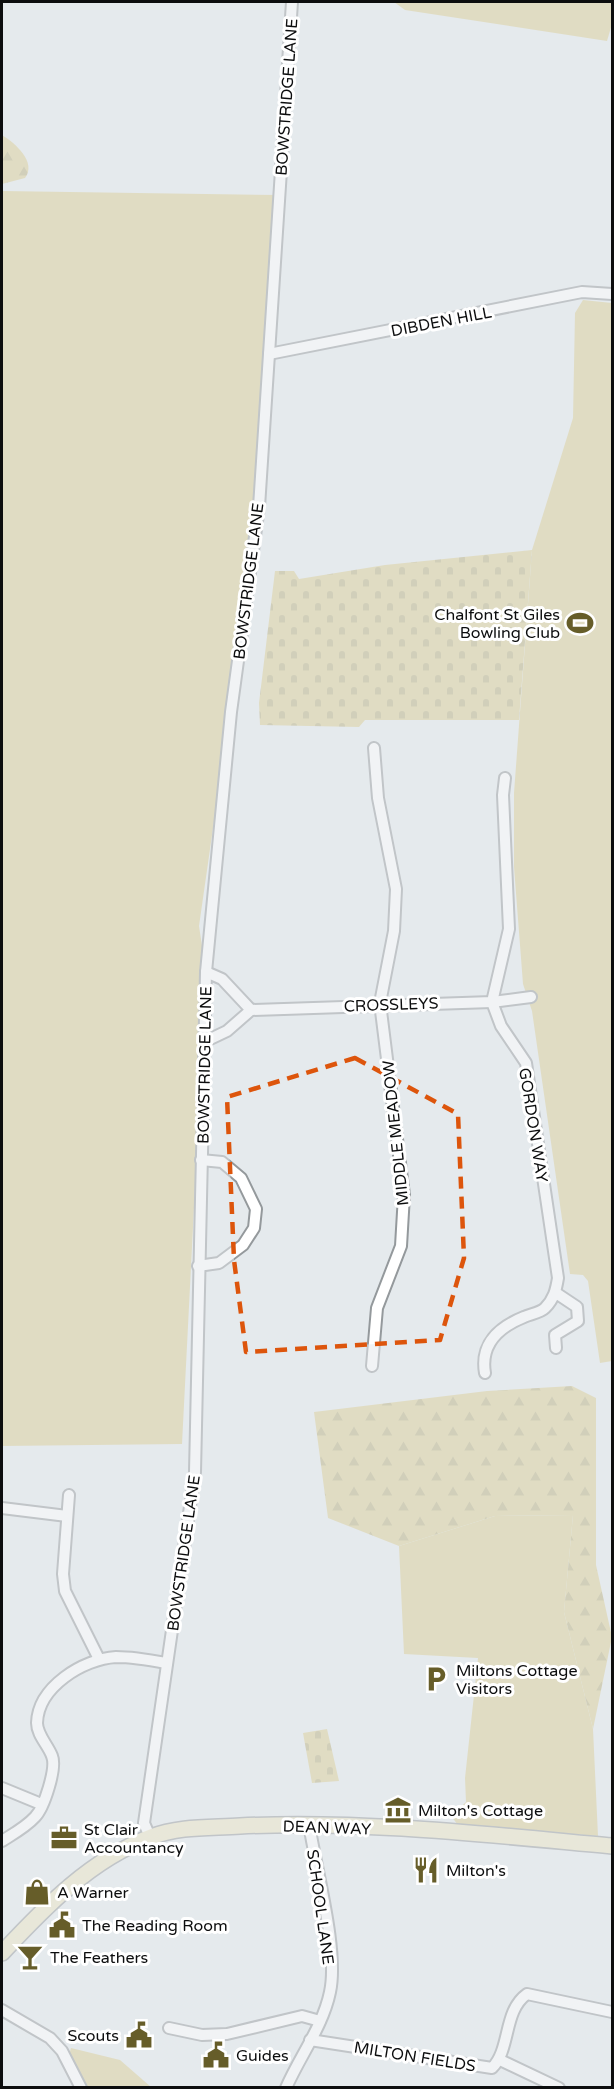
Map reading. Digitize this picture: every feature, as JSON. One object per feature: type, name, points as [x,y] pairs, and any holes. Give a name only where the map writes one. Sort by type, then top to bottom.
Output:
[{"type":"street","name":"BOWSTRIDGE LANE","points":[[150,1837],[144,1823],[195,1472],[206,972],[231,712],[258,507],[292,2]]},
{"type":"street","name":"DIBDEN HILL","points":[[270,354],[582,292],[612,294]]},
{"type":"street","name":"MIDDLE MEADOW","points":[[372,1366],[377,1308],[401,1246],[404,1195],[380,1004],[394,931],[396,889],[378,798],[374,748]]},
{"type":"street","points":[[492,1002],[509,929],[503,795],[505,778]]},
{"type":"street","points":[[206,972],[222,980],[251,1010],[227,1031],[206,1041]]},
{"type":"street","name":"CROSSLEYS","points":[[251,1010],[492,1002],[531,997]]},
{"type":"street","name":"GORDON WAY","points":[[492,1002],[501,1026],[526,1063],[558,1278],[556,1293]]},
{"type":"street","name":"BOWSTRIDGE LANE","points":[[198,1266],[219,1263],[243,1245],[254,1228],[256,1209],[241,1178],[222,1162],[201,1160]]},
{"type":"street","points":[[485,1373],[483,1361],[489,1342],[495,1334],[505,1326],[544,1309],[556,1293],[577,1307],[578,1321],[555,1335],[556,1348]]},
{"type":"street","points":[[69,1495],[63,1574],[65,1591],[99,1659]]},
{"type":"street","points":[[2,1508],[67,1516]]},
{"type":"street","points":[[2,1841],[38,1815],[53,1775],[53,1758],[37,1729],[42,1704],[56,1684],[85,1665],[99,1659],[131,1658],[166,1663]]},
{"type":"street","points":[[2,1788],[41,1804]]},
{"type":"street","name":"DEAN WAY","points":[[2,1953],[39,1913],[81,1878],[150,1837],[174,1829],[309,1824],[612,1846]]},
{"type":"street","name":"SCHOOL LANE","points":[[286,2088],[320,2021],[330,1991],[330,1949],[309,1824]]},
{"type":"street","name":"MILTON FIELDS","points":[[310,2040],[492,2068],[500,2060],[506,2031],[520,1999],[527,1994],[612,2012]]},
{"type":"street","points":[[2,2010],[50,2038],[62,2051],[81,2088]]},
{"type":"street","points":[[170,2028],[202,2035],[227,2034],[302,2016],[320,2021]]},
{"type":"street","points":[[500,2060],[558,2088]]},
{"type":"highlighted area","points":[[355,1058],[458,1114],[464,1258],[440,1340],[246,1352],[234,1260],[227,1097]]},
{"type":"green space","points":[[394,2],[612,2],[612,24],[607,41],[405,10]]},
{"type":"green space","points":[[2,135],[23,154],[28,172],[25,178],[2,184]]},
{"type":"green space","points":[[2,191],[279,195],[259,507],[199,926],[206,972],[182,1444],[2,1446]]},
{"type":"green space","points":[[583,300],[612,303],[612,1361],[600,1363],[588,1281],[583,1275],[570,1274],[532,1011],[523,984],[514,867],[514,793],[532,550],[573,418],[575,313]]},
{"type":"green space","points":[[532,550],[519,720],[365,720],[359,727],[260,725],[259,703],[275,571],[294,571],[299,579],[385,565]]},
{"type":"green space","points":[[572,1386],[596,1398],[596,1565],[612,1637],[593,1729],[564,1612],[573,1515],[495,1516],[399,1546],[328,1518],[314,1412],[487,1391]]},
{"type":"green space","points":[[573,1515],[564,1612],[593,1729],[598,1836],[458,1825],[451,1816],[466,1802],[465,1778],[478,1658],[404,1654],[399,1546],[495,1516]]},
{"type":"green space","points":[[327,1729],[339,1781],[312,1783],[303,1733]]},
{"type":"green space","points":[[71,2048],[120,2060],[151,2087],[87,2087],[69,2055]]},
{"type":"place","name":"Chalfont St Giles Bowling Club","points":[[580,623]]},
{"type":"place","name":"Miltons Cottage Visitors","points":[[436,1679]]},
{"type":"place","name":"Milton's Cottage","points":[[398,1810]]},
{"type":"place","name":"St Clair Accountancy","points":[[64,1838]]},
{"type":"place","name":"Milton's","points":[[426,1870]]},
{"type":"place","name":"A Warner","points":[[37,1892]]},
{"type":"place","name":"The Reading Room","points":[[62,1925]]},
{"type":"place","name":"The Feathers","points":[[30,1957]]},
{"type":"place","name":"Scouts","points":[[139,2035]]},
{"type":"place","name":"Guides","points":[[216,2055]]}]
